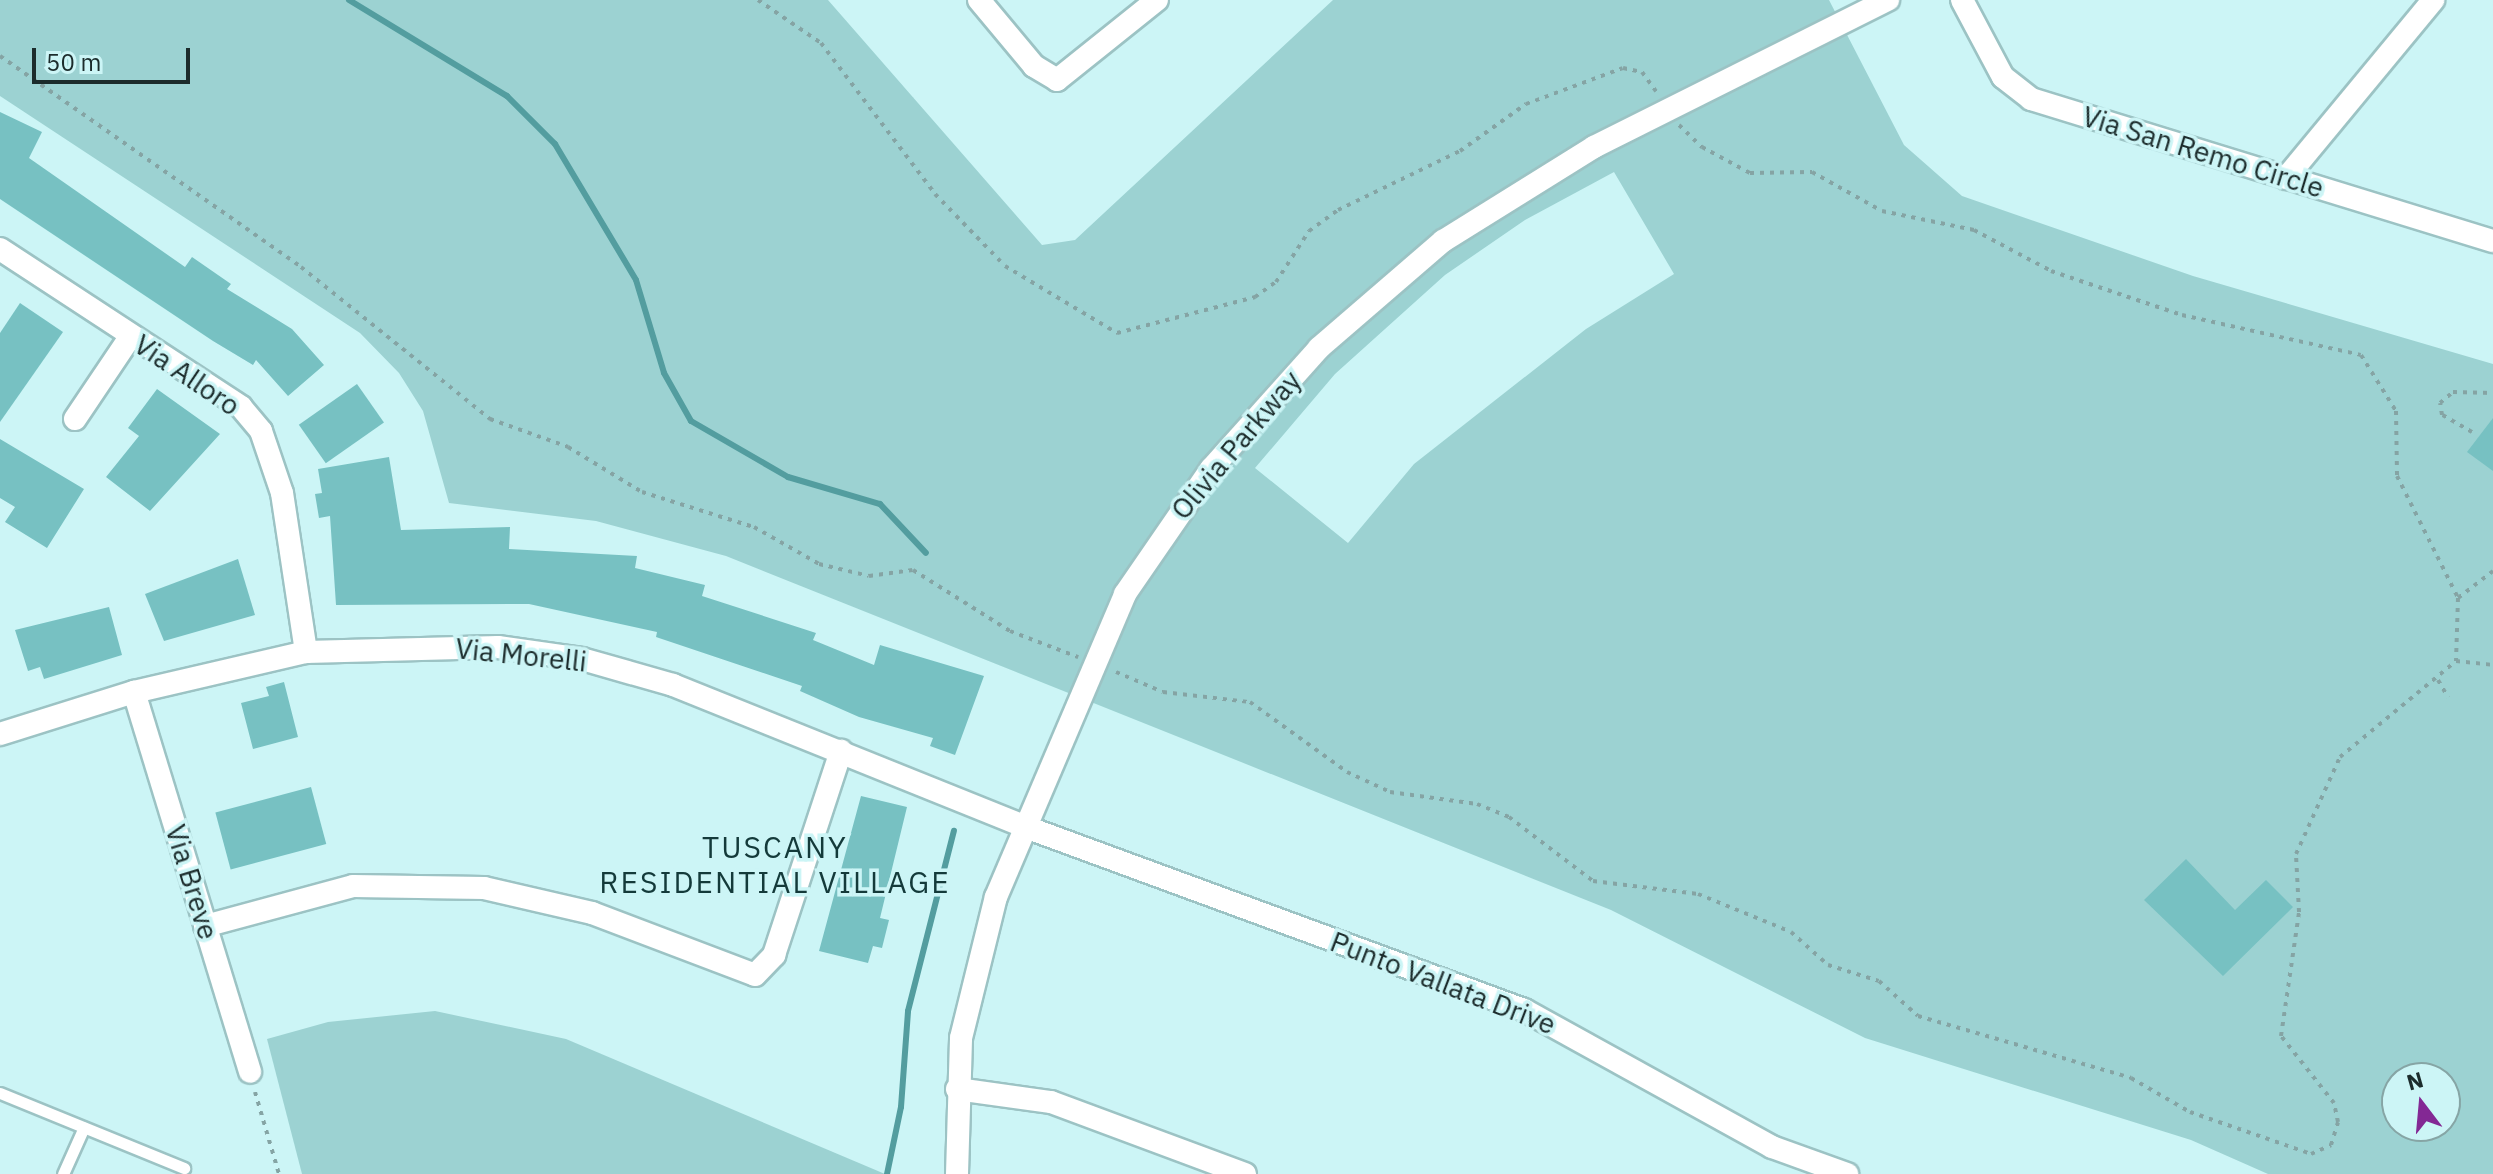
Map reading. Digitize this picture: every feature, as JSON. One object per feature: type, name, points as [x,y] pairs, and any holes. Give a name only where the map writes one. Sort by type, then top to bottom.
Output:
[{"type":"street","points":[[979,0],[1034,66],[1057,80],[1157,0]]},
{"type":"street","name":"Olivia Parkway","points":[[957,1174],[957,1089],[977,958],[1023,826],[1094,663],[1157,543],[1257,412],[1319,348],[1456,233],[1594,147],[1888,0]]},
{"type":"street","name":"Via San Remo Circle","points":[[1962,0],[2003,77],[2031,99],[2493,241]]},
{"type":"street","points":[[2286,178],[2433,0]]},
{"type":"street","name":"Via Alloro","points":[[0,249],[241,407],[261,431],[282,493],[306,652]]},
{"type":"street","points":[[75,419],[130,337]]},
{"type":"street","name":"Via Morelli","points":[[0,734],[134,692],[306,652],[498,647],[582,659],[841,751],[1023,826]]},
{"type":"street","name":"Via Breve","points":[[134,692],[250,1072]]},
{"type":"street","points":[[205,926],[353,886],[484,888],[592,913],[755,975],[774,955],[841,751]]},
{"type":"street","name":"Punto Vallata Drive","points":[[1023,826],[1524,1010],[1772,1147],[1847,1174]]},
{"type":"street","points":[[957,1089],[1051,1102],[1245,1174]]},
{"type":"lane","points":[[0,1093],[184,1168]]},
{"type":"lane","points":[[63,1174],[84,1127]]},
{"type":"path","points":[[0,56],[301,267],[490,419],[568,447],[642,492],[754,527],[819,564],[869,576],[913,570],[1010,631],[1163,692],[1250,702],[1347,772],[1390,792],[1477,804],[1509,817],[1593,881],[1698,894],[1791,932],[1828,965],[1879,981],[1918,1016],[2131,1078],[2190,1112],[2311,1154],[2331,1145],[2338,1122],[2334,1103],[2281,1036],[2299,912],[2296,854],[2340,757],[2438,680],[2456,661],[2458,598],[2397,476],[2396,411],[2361,355],[2169,311],[2051,271],[1974,230],[1882,211],[1812,172],[1750,173],[1702,147],[1669,112],[1635,68],[1526,104],[1460,151],[1309,231],[1276,282],[1255,297],[1117,333],[1005,266],[935,194],[821,43],[758,0]]},
{"type":"path","points":[[2472,432],[2442,415],[2440,403],[2453,392],[2493,393]]},
{"type":"path","points":[[2458,598],[2493,571]]},
{"type":"path","points":[[2456,661],[2493,665]]},
{"type":"path","points":[[2438,680],[2448,697]]},
{"type":"path","points":[[250,1072],[279,1174]]},
{"type":"shaded area","points":[[0,0],[828,0],[1042,245],[1075,240],[1333,0],[1829,0],[1904,145],[1962,196],[2193,276],[2493,364],[2493,1174],[2268,1174],[2191,1140],[1865,1038],[1611,910],[726,556],[596,521],[449,503],[423,411],[399,373],[360,333],[0,96]],"holes":[[[1614,172],[1674,274],[1586,329],[1414,464],[1348,543],[1255,468],[1335,374],[1445,275],[1525,220]]]},
{"type":"shaded area","points":[[435,1011],[566,1039],[885,1174],[302,1174],[267,1039],[328,1022]]},
{"type":"building","points":[[0,112],[42,132],[29,158],[185,267],[192,257],[231,284],[227,289],[292,329],[324,365],[288,396],[256,360],[253,365],[213,341],[0,199]]},
{"type":"building","points":[[20,303],[63,332],[0,422],[0,333]]},
{"type":"building","points":[[357,384],[384,423],[326,463],[299,425]]},
{"type":"building","points":[[157,389],[220,434],[150,511],[106,477],[139,436],[128,428]]},
{"type":"building","points":[[2493,418],[2493,471],[2467,452]]},
{"type":"building","points":[[0,439],[84,489],[47,548],[5,522],[15,507],[0,498]]},
{"type":"building","points":[[389,457],[401,530],[510,527],[509,549],[637,556],[635,568],[705,585],[702,596],[816,633],[813,640],[874,665],[880,645],[984,676],[955,755],[930,746],[933,738],[859,717],[800,691],[802,686],[656,637],[657,632],[529,604],[336,605],[330,516],[319,518],[315,494],[322,493],[318,469]]},
{"type":"building","points":[[238,559],[255,615],[164,641],[145,594]]},
{"type":"building","points":[[109,607],[122,655],[44,679],[40,667],[28,671],[15,630]]},
{"type":"building","points":[[284,682],[298,737],[253,749],[241,703],[269,696],[266,687]]},
{"type":"building","points":[[311,787],[326,844],[231,870],[215,813]]},
{"type":"building","points":[[861,796],[907,807],[880,918],[889,920],[882,948],[873,946],[868,963],[819,951]]},
{"type":"building","points":[[2186,859],[2235,910],[2266,880],[2293,907],[2223,976],[2144,900]]},
{"type":"waterway","points":[[349,0],[507,96],[555,144],[636,280],[664,373],[691,421],[788,477],[880,504],[926,553]]},
{"type":"waterway","points":[[887,1174],[901,1107],[908,1011],[954,831]]},
{"type":"district","name":"TUSCANY RESIDENTIAL VILLAGE","points":[[775,864]]}]
